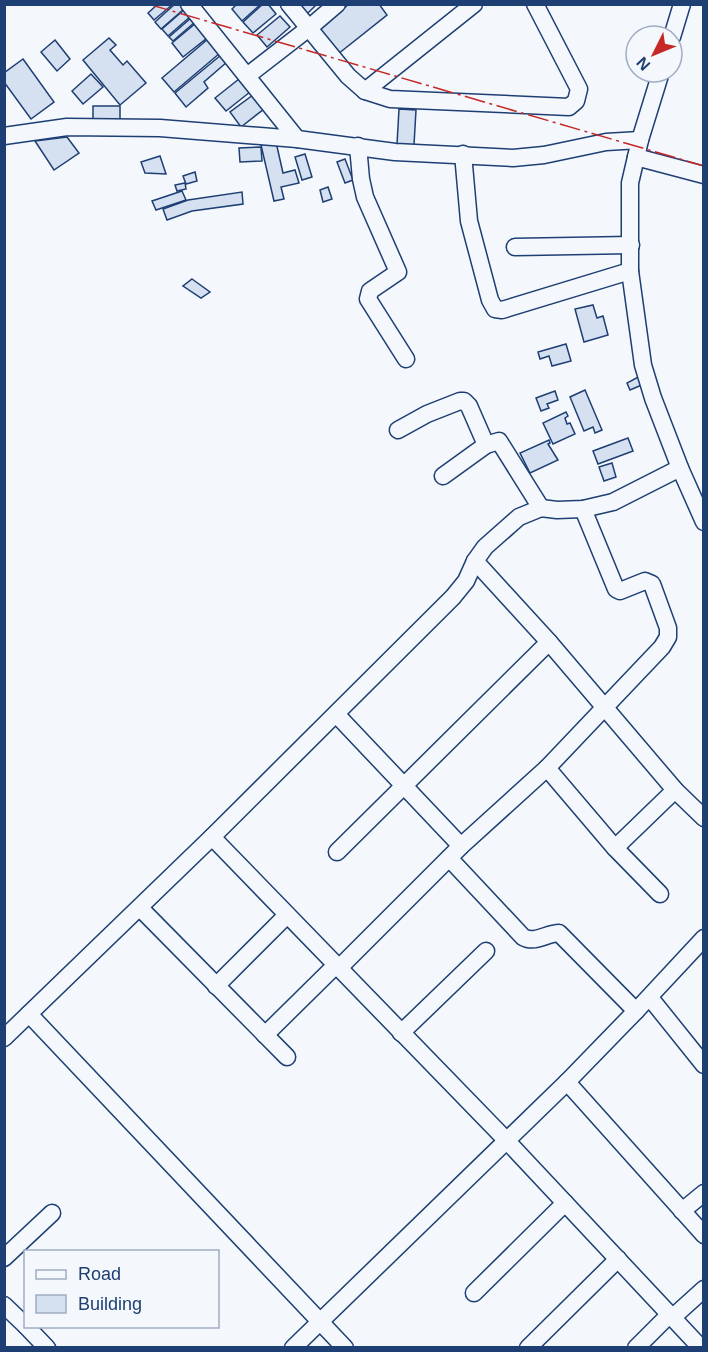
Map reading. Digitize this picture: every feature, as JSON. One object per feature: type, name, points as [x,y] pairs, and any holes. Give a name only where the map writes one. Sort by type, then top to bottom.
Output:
[{"type":"street","points":[[189,4],[297,139]]},
{"type":"street","points":[[289,4],[348,76],[366,91],[390,99],[569,107],[576,101],[579,89],[535,4]]},
{"type":"street","points":[[247,76],[337,4]]},
{"type":"street","points":[[366,91],[474,4]]},
{"type":"street","points":[[676,24],[682,4]]},
{"type":"street","points":[[657,84],[630,183],[630,271],[643,365],[652,398],[704,522]]},
{"type":"street","points":[[4,136],[67,126],[160,128],[297,139],[395,152],[513,158],[544,155],[606,142],[640,140]]},
{"type":"street","points":[[358,146],[360,179],[365,197],[398,272],[370,291],[368,299],[406,359]]},
{"type":"street","points":[[463,154],[469,222],[490,300],[495,309],[502,310],[630,271]]},
{"type":"street","points":[[636,157],[704,175]]},
{"type":"street","points":[[515,247],[631,245]]},
{"type":"street","points":[[398,430],[460,400],[469,406],[486,445]]},
{"type":"street","points":[[443,476],[486,445],[499,441],[541,508]]},
{"type":"street","points":[[4,1038],[140,908],[453,597],[466,581],[475,561],[502,530],[519,517],[541,508],[557,510],[584,508],[613,502],[680,468]]},
{"type":"street","points":[[265,1035],[461,846],[547,768],[662,647],[668,637],[668,628],[652,584],[649,581],[620,591],[616,589],[584,508]]},
{"type":"street","points":[[475,561],[549,642],[675,790],[704,818]]},
{"type":"street","points":[[337,852],[549,642]]},
{"type":"street","points":[[336,714],[461,846]]},
{"type":"street","points":[[547,768],[615,848],[660,894]]},
{"type":"street","points":[[615,848],[675,790]]},
{"type":"street","points":[[212,837],[507,1142],[701,1347]]},
{"type":"street","points":[[449,858],[523,937],[534,940],[552,933],[559,933],[636,1011]]},
{"type":"street","points":[[140,908],[287,1057]]},
{"type":"street","points":[[216,986],[287,915]]},
{"type":"street","points":[[293,1347],[507,1142],[704,938]]},
{"type":"street","points":[[401,1032],[486,951]]},
{"type":"street","points":[[651,999],[704,1065]]},
{"type":"street","points":[[29,1014],[345,1347]]},
{"type":"street","points":[[567,1082],[704,1235]]},
{"type":"street","points":[[682,1211],[704,1193]]},
{"type":"street","points":[[474,1293],[565,1203]]},
{"type":"street","points":[[4,1258],[52,1213]]},
{"type":"street","points":[[528,1347],[618,1259]]},
{"type":"street","points":[[636,1347],[704,1289]]},
{"type":"street","points":[[4,1305],[24,1324]]},
{"type":"street","points":[[28,1328],[47,1347]]},
{"type":"building","points":[[158,4],[173,4],[154,20],[148,13]]},
{"type":"building","points":[[175,4],[181,4],[184,9],[161,29],[155,22]]},
{"type":"building","points":[[237,4],[261,4],[242,21],[232,9]]},
{"type":"building","points":[[263,4],[268,4],[276,14],[253,33],[243,22]]},
{"type":"building","points":[[297,4],[317,4],[306,15]]},
{"type":"building","points":[[349,4],[379,4],[387,15],[338,54],[318,30]]},
{"type":"building","points":[[185,9],[191,16],[168,36],[162,29]]},
{"type":"building","points":[[280,16],[290,27],[267,47],[257,35]]},
{"type":"building","points":[[191,18],[195,22],[173,41],[169,37]]},
{"type":"building","points":[[196,23],[207,38],[183,57],[172,43]]},
{"type":"building","points":[[109,38],[116,45],[110,50],[123,65],[127,61],[146,83],[120,105],[83,60]]},
{"type":"building","points":[[208,39],[220,53],[174,92],[162,78]]},
{"type":"building","points":[[55,40],[70,59],[57,71],[41,52]]},
{"type":"building","points":[[221,55],[227,62],[204,82],[208,88],[186,107],[175,93]]},
{"type":"building","points":[[23,59],[54,102],[31,119],[4,82],[4,73]]},
{"type":"building","points":[[91,74],[103,87],[83,104],[72,91]]},
{"type":"building","points":[[239,79],[250,92],[226,111],[215,98]]},
{"type":"building","points":[[253,95],[264,109],[241,127],[230,112]]},
{"type":"building","points":[[93,106],[120,106],[120,122],[93,122]]},
{"type":"building","points":[[399,109],[416,110],[414,145],[397,144]]},
{"type":"building","points":[[67,137],[79,153],[54,170],[35,141]]},
{"type":"building","points":[[276,142],[283,173],[295,170],[299,183],[281,187],[284,199],[274,201],[261,145]]},
{"type":"building","points":[[261,147],[262,161],[240,162],[239,148]]},
{"type":"building","points":[[305,154],[312,177],[302,180],[295,157]]},
{"type":"building","points":[[160,156],[166,174],[145,173],[141,162]]},
{"type":"building","points":[[345,159],[353,180],[345,183],[337,162]]},
{"type":"building","points":[[195,172],[197,181],[186,184],[183,176]]},
{"type":"building","points":[[185,183],[186,189],[177,191],[175,185]]},
{"type":"building","points":[[328,187],[332,199],[323,202],[320,190]]},
{"type":"building","points":[[182,191],[186,200],[156,210],[152,201]]},
{"type":"building","points":[[242,192],[243,204],[192,211],[167,220],[163,209],[188,200]]},
{"type":"building","points":[[192,279],[210,292],[201,298],[183,286]]},
{"type":"building","points":[[593,305],[597,318],[603,316],[608,335],[584,342],[575,309]]},
{"type":"building","points":[[566,344],[571,361],[552,366],[549,356],[540,359],[538,352]]},
{"type":"building","points":[[640,376],[644,384],[630,390],[627,383]]},
{"type":"building","points":[[585,390],[602,430],[595,433],[593,427],[584,431],[570,397]]},
{"type":"building","points":[[555,391],[558,400],[547,404],[549,408],[541,411],[536,398]]},
{"type":"building","points":[[566,412],[567,424],[570,423],[575,434],[553,444],[543,423]]},
{"type":"building","points":[[628,438],[633,451],[598,464],[593,451]]},
{"type":"building","points":[[549,440],[548,444],[558,460],[530,473],[520,453]]},
{"type":"building","points":[[612,463],[616,477],[604,481],[599,467]]},
{"type":"power","points":[[148,4],[704,166]]}]
